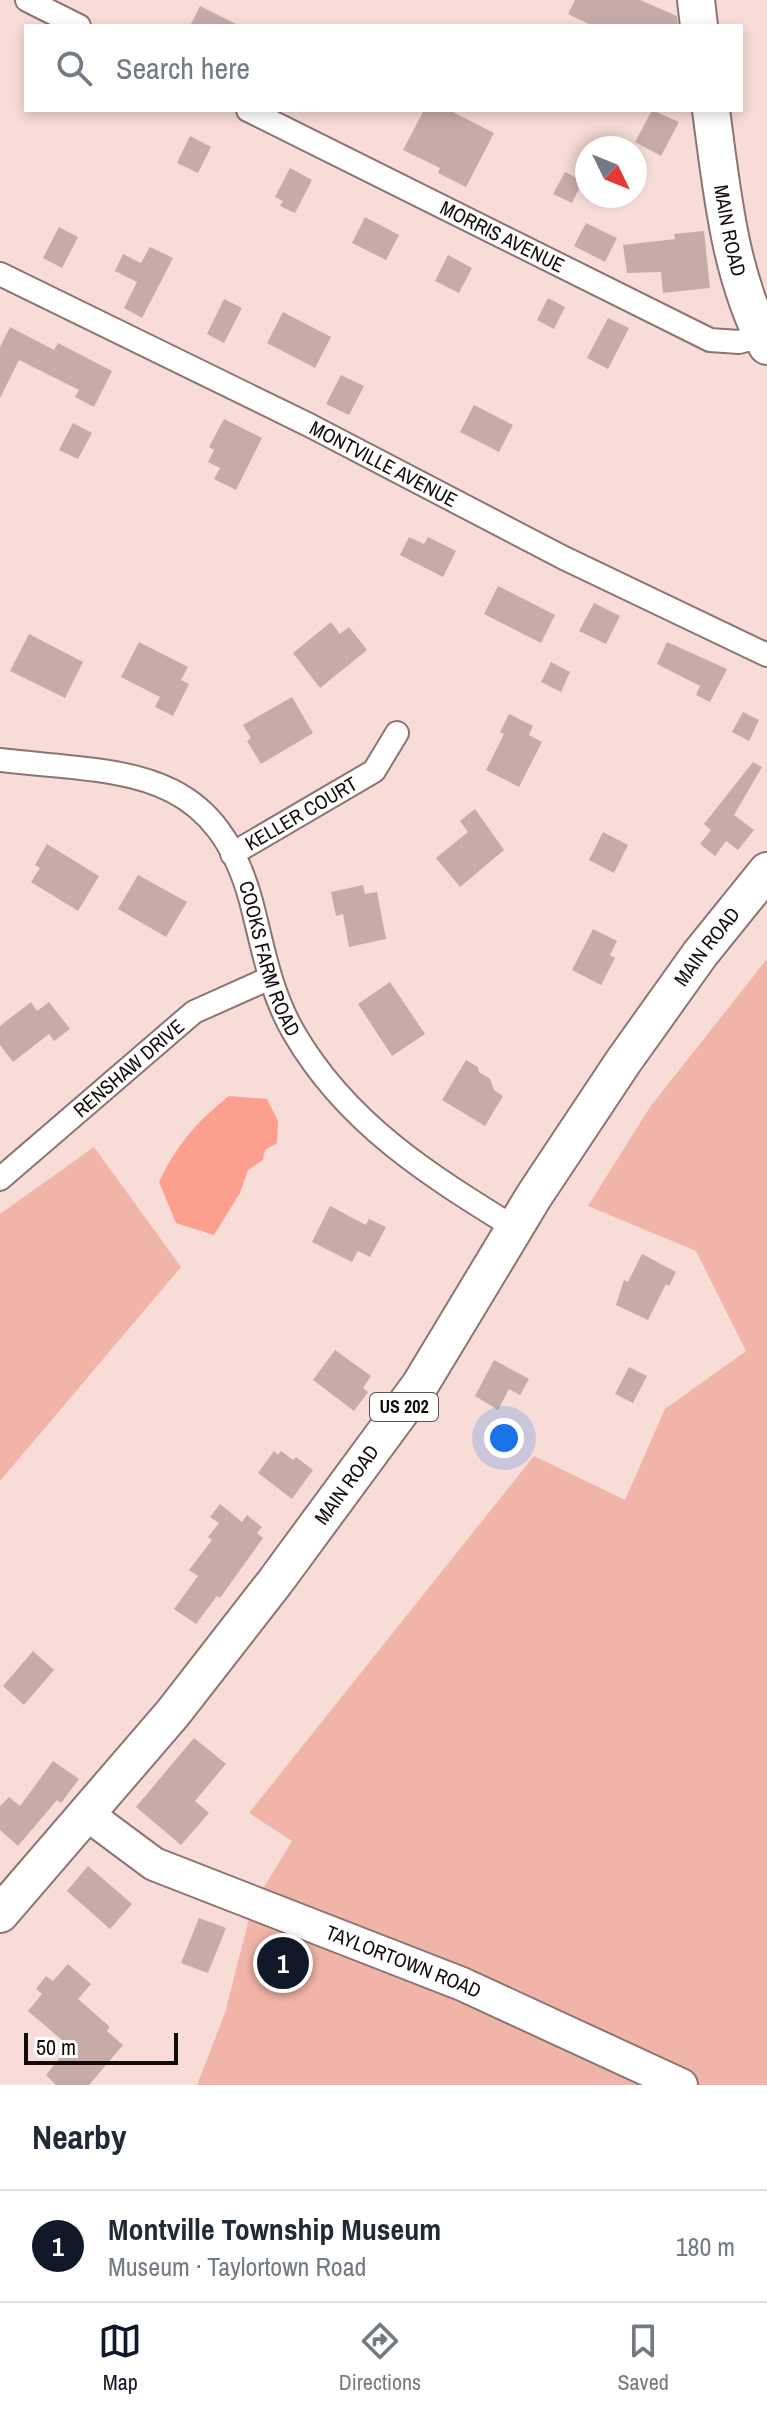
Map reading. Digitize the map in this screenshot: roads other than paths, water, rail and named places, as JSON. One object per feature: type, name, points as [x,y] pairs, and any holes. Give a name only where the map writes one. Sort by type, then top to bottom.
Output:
[{"type":"main road","points":[[696,0],[699,24]]},
{"type":"main road","name":"MAIN ROAD","points":[[711,112],[732,251],[764,341]]},
{"type":"main road","name":"MAIN ROAD","points":[[0,1914],[88,1815],[266,1595],[411,1397],[515,1228],[623,1062],[700,954],[767,871]]},
{"type":"street","points":[[27,0],[75,24]]},
{"type":"street","name":"MORRIS AVENUE","points":[[252,112],[710,340],[764,341]]},
{"type":"street","name":"MONTVILLE AVENUE","points":[[0,274],[309,425],[564,558],[767,655]]},
{"type":"street","name":"KELLER COURT","points":[[232,854],[374,771],[397,733]]},
{"type":"street","name":"COOKS FARM ROAD","points":[[0,760],[118,772],[159,783],[195,805],[215,825],[232,854],[248,891],[270,978],[294,1033],[344,1102],[374,1132],[420,1169],[515,1228]]},
{"type":"street","name":"RENSHAW DRIVE","points":[[0,1179],[194,1012],[217,998],[270,978]]},
{"type":"street","name":"TAYLORTOWN ROAD","points":[[88,1815],[154,1864],[462,1984],[681,2085]]},
{"type":"place","name":"Montville Township Museum","points":[[283,1963]]}]
